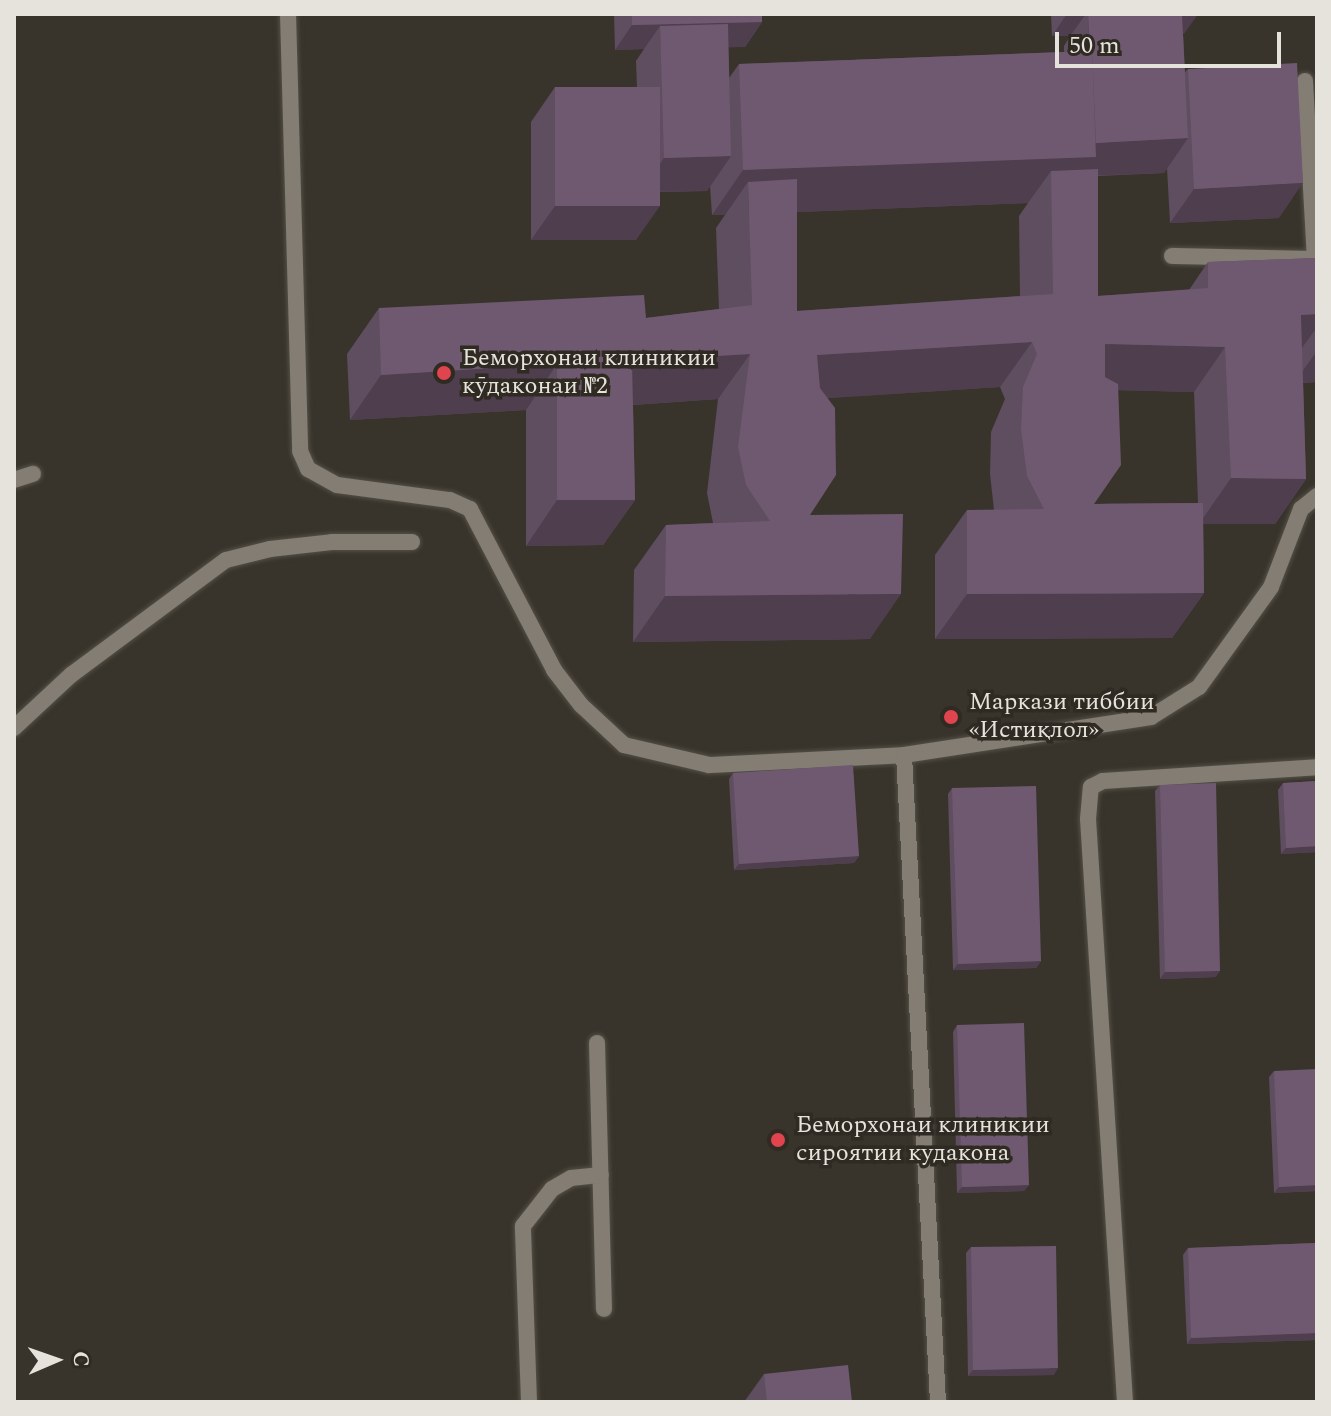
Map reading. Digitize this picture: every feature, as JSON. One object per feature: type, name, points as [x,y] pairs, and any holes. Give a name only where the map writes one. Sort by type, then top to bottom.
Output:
[{"type":"lane","points":[[288,14],[300,451],[308,469],[337,485],[450,500],[470,509],[554,670],[581,705],[624,745],[709,765],[904,755],[1151,717],[1199,687],[1271,587],[1301,509],[1317,496]]},
{"type":"lane","points":[[1172,256],[1316,259],[1305,81]]},
{"type":"lane","points":[[14,480],[33,474]]},
{"type":"lane","points":[[14,728],[71,675],[226,560],[270,549],[332,542],[412,542]]},
{"type":"lane","points":[[904,755],[938,1402]]},
{"type":"lane","points":[[1125,1402],[1088,819],[1091,787],[1103,781],[1317,767]]},
{"type":"lane","points":[[597,1043],[604,1309]]},
{"type":"lane","points":[[529,1402],[523,1226],[552,1189],[571,1178],[601,1175]]},
{"type":"building","points":[[632,14],[762,14],[762,22],[632,25]]},
{"type":"building","points":[[1088,14],[1182,14],[1188,138],[1096,143]]},
{"type":"building","points":[[728,24],[731,156],[664,158],[660,26]]},
{"type":"building","points":[[1092,51],[1096,157],[743,170],[739,64]]},
{"type":"building","points":[[1297,63],[1303,183],[1194,189],[1188,69]]},
{"type":"building","points":[[555,87],[660,87],[660,206],[555,206]]},
{"type":"building","points":[[1098,169],[1098,296],[1208,288],[1208,262],[1317,258],[1317,314],[1301,315],[1306,479],[1231,478],[1225,347],[1105,344],[1105,377],[1118,384],[1121,465],[1094,504],[1203,503],[1204,593],[967,594],[967,510],[1044,509],[1027,476],[1021,429],[1023,387],[1037,354],[1032,342],[817,355],[820,388],[835,408],[836,475],[810,515],[903,514],[901,594],[665,596],[666,525],[770,521],[746,485],[738,447],[750,354],[632,361],[635,500],[557,500],[557,364],[381,375],[379,308],[644,295],[646,318],[752,305],[748,182],[797,179],[797,311],[1053,294],[1051,171]]},
{"type":"building","points":[[853,765],[859,856],[739,864],[733,773]]},
{"type":"building","points":[[1317,781],[1317,846],[1286,848],[1283,783]]},
{"type":"building","points":[[1216,783],[1220,971],[1165,972],[1160,785]]},
{"type":"building","points":[[1036,786],[1041,961],[958,964],[952,788]]},
{"type":"building","points":[[1024,1023],[1029,1185],[962,1187],[957,1025]]},
{"type":"building","points":[[1317,1069],[1317,1185],[1279,1187],[1274,1071]]},
{"type":"building","points":[[1317,1243],[1317,1333],[1191,1338],[1188,1248]]},
{"type":"building","points":[[1056,1246],[1058,1368],[973,1370],[971,1247]]},
{"type":"building","points":[[848,1365],[852,1402],[767,1402],[764,1374]]},
{"type":"place","name":"Беморхонаи клиникии кӯдаконаи №2","points":[[444,373]]},
{"type":"place","name":"Маркази тиббии «Истиқлол»","points":[[951,717]]},
{"type":"place","name":"Беморхонаи клиникии сироятии кудакона","points":[[778,1140]]}]
